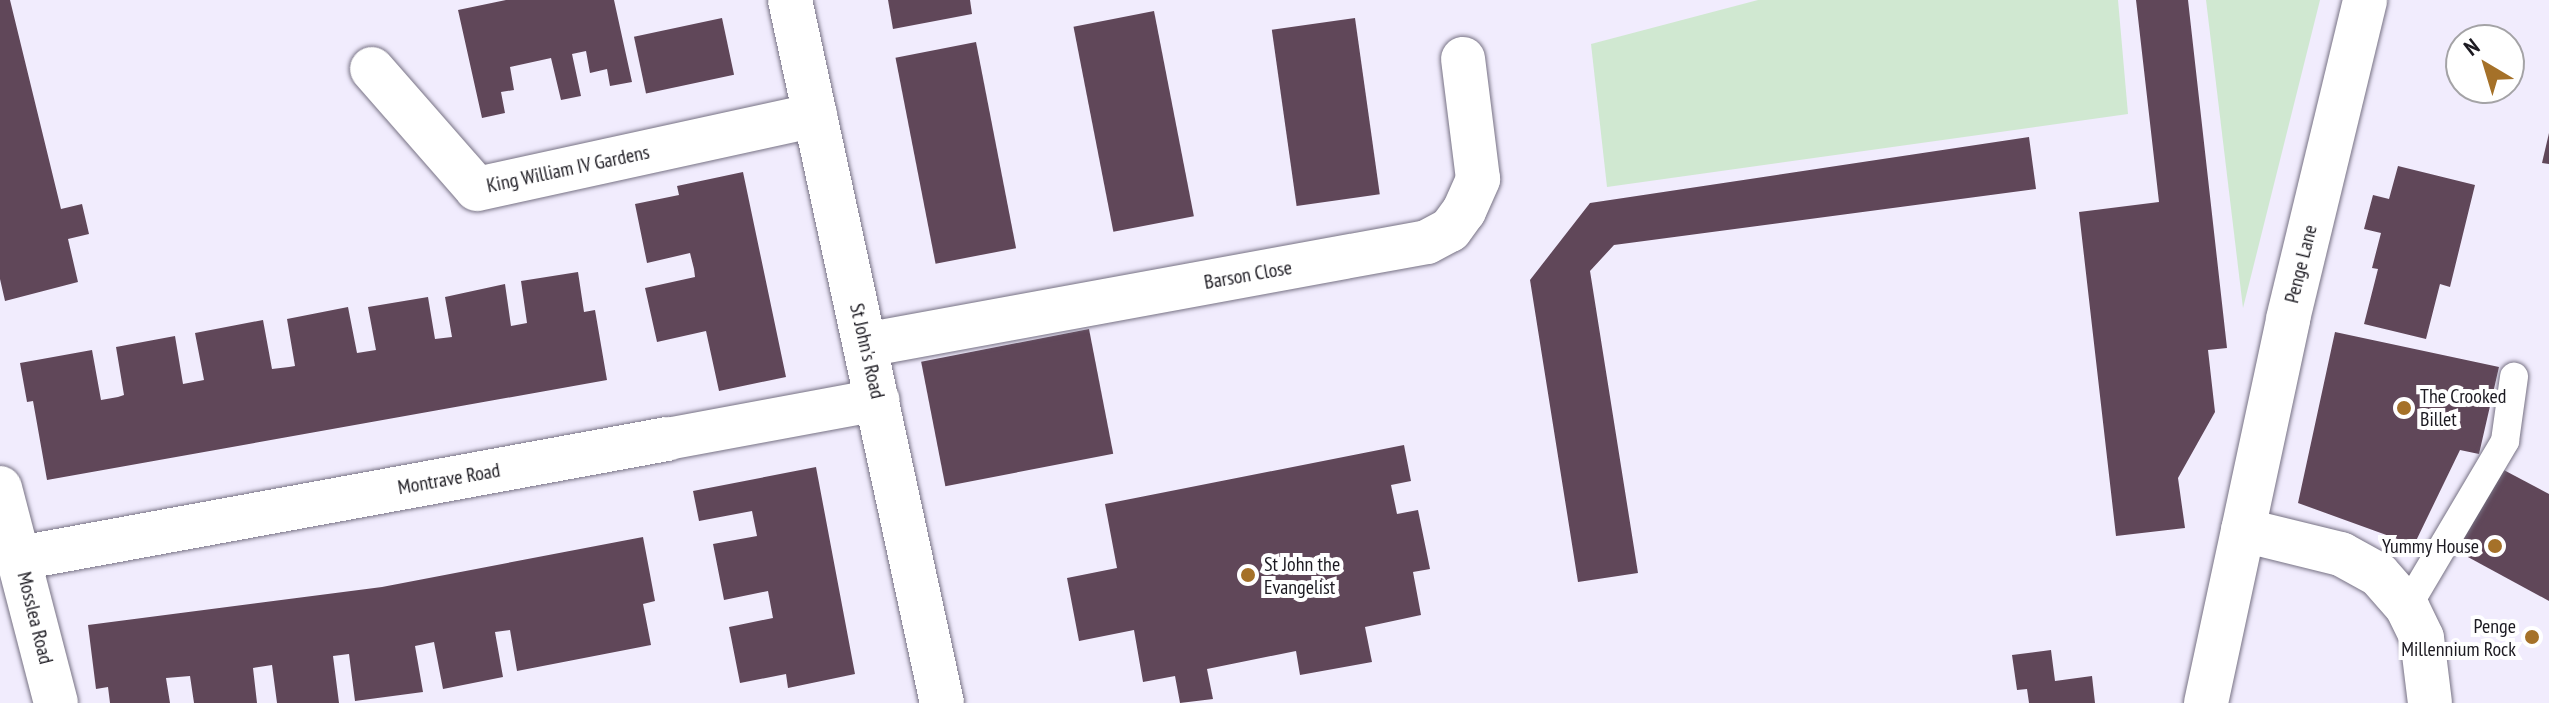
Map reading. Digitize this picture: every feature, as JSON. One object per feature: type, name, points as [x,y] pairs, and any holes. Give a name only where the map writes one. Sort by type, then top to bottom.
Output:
[{"type":"street","name":"St John's Road","points":[[790,0],[942,703]]},
{"type":"street","name":"Penge Lane","points":[[2206,703],[2365,0]]},
{"type":"street","name":"Barson Close","points":[[865,345],[1427,242],[1450,230],[1478,179],[1463,59]]},
{"type":"street","name":"King William IV Gardens","points":[[372,69],[477,189],[815,115]]},
{"type":"street","name":"Montrave Road","points":[[20,558],[878,400]]},
{"type":"street","name":"Mosslea Road","points":[[0,488],[56,703]]},
{"type":"street","points":[[2243,530],[2341,554],[2379,575],[2407,607],[2422,638],[2430,703]]},
{"type":"lane","points":[[2407,607],[2505,441],[2514,377]]},
{"type":"green space","points":[[1758,0],[2118,0],[2128,114],[1607,187],[1591,44]]},
{"type":"green space","points":[[2206,0],[2320,0],[2243,308]]},
{"type":"building","points":[[0,0],[10,0],[61,209],[82,204],[89,234],[68,239],[78,282],[5,301],[0,279]]},
{"type":"building","points":[[506,0],[614,0],[632,82],[610,86],[607,69],[590,73],[586,51],[572,54],[581,96],[561,100],[551,58],[510,67],[514,90],[501,92],[505,113],[482,118],[458,10]]},
{"type":"building","points":[[888,0],[970,0],[972,14],[893,29]]},
{"type":"building","points":[[2136,0],[2188,0],[2227,348],[2208,350],[2215,412],[2178,478],[2185,528],[2116,536],[2079,212],[2159,202]]},
{"type":"building","points":[[1154,11],[1194,216],[1113,232],[1074,27]]},
{"type":"building","points":[[722,18],[734,75],[646,93],[634,37]]},
{"type":"building","points":[[1355,18],[1380,194],[1297,206],[1272,30]]},
{"type":"building","points":[[976,42],[1016,248],[936,264],[896,58]]},
{"type":"building","points":[[2549,133],[2549,164],[2542,163]]},
{"type":"building","points":[[2029,137],[2036,189],[1614,245],[1590,271],[1638,573],[1578,582],[1530,280],[1590,203]]},
{"type":"building","points":[[2398,166],[2475,185],[2450,287],[2440,284],[2426,339],[2364,324],[2378,269],[2372,268],[2381,233],[2364,229],[2373,195],[2389,199]]},
{"type":"building","points":[[743,172],[786,377],[719,391],[706,331],[657,342],[645,288],[695,277],[694,269],[690,253],[647,263],[635,204],[679,195],[677,186]]},
{"type":"building","points":[[578,272],[584,312],[595,310],[607,380],[47,480],[33,401],[27,402],[20,363],[92,350],[101,400],[124,395],[116,347],[175,336],[183,384],[204,380],[195,333],[263,320],[272,369],[289,367],[295,366],[287,319],[348,307],[357,353],[376,350],[368,307],[428,297],[435,339],[452,337],[445,297],[505,284],[511,326],[527,323],[521,281]]},
{"type":"building","points":[[1089,329],[1113,454],[945,486],[921,362]]},
{"type":"building","name":"The Crooked Billet","points":[[2335,332],[2499,367],[2479,454],[2460,450],[2414,545],[2298,503]]},
{"type":"building","name":"St John the Evangelist","points":[[1404,445],[1411,481],[1391,485],[1397,514],[1418,510],[1430,569],[1413,572],[1421,615],[1365,627],[1372,662],[1300,675],[1296,651],[1207,669],[1213,699],[1180,703],[1175,676],[1143,682],[1134,630],[1079,641],[1067,578],[1117,568],[1105,504]]},
{"type":"building","points":[[816,467],[855,674],[788,688],[786,674],[740,683],[729,627],[773,618],[768,591],[724,600],[713,544],[757,536],[752,511],[699,521],[693,491]]},
{"type":"building","points":[[2500,468],[2549,494],[2549,601],[2455,550]]},
{"type":"building","points":[[643,537],[655,601],[643,604],[651,645],[517,671],[510,630],[495,632],[503,677],[443,689],[434,642],[415,646],[423,692],[355,701],[349,654],[333,656],[339,703],[277,703],[272,665],[253,668],[257,703],[194,703],[190,676],[166,678],[170,703],[110,703],[108,687],[96,689],[88,625],[382,587]]},
{"type":"building","points":[[2051,650],[2055,681],[2092,676],[2095,703],[2029,703],[2027,689],[2017,690],[2012,655]]},
{"type":"place","name":"The Crooked Billet","points":[[2404,408]]},
{"type":"place","name":"Yummy House","points":[[2495,546]]},
{"type":"place","name":"St John the Evangelist","points":[[1248,575]]},
{"type":"place","name":"Penge Millennium Rock","points":[[2532,637]]}]
